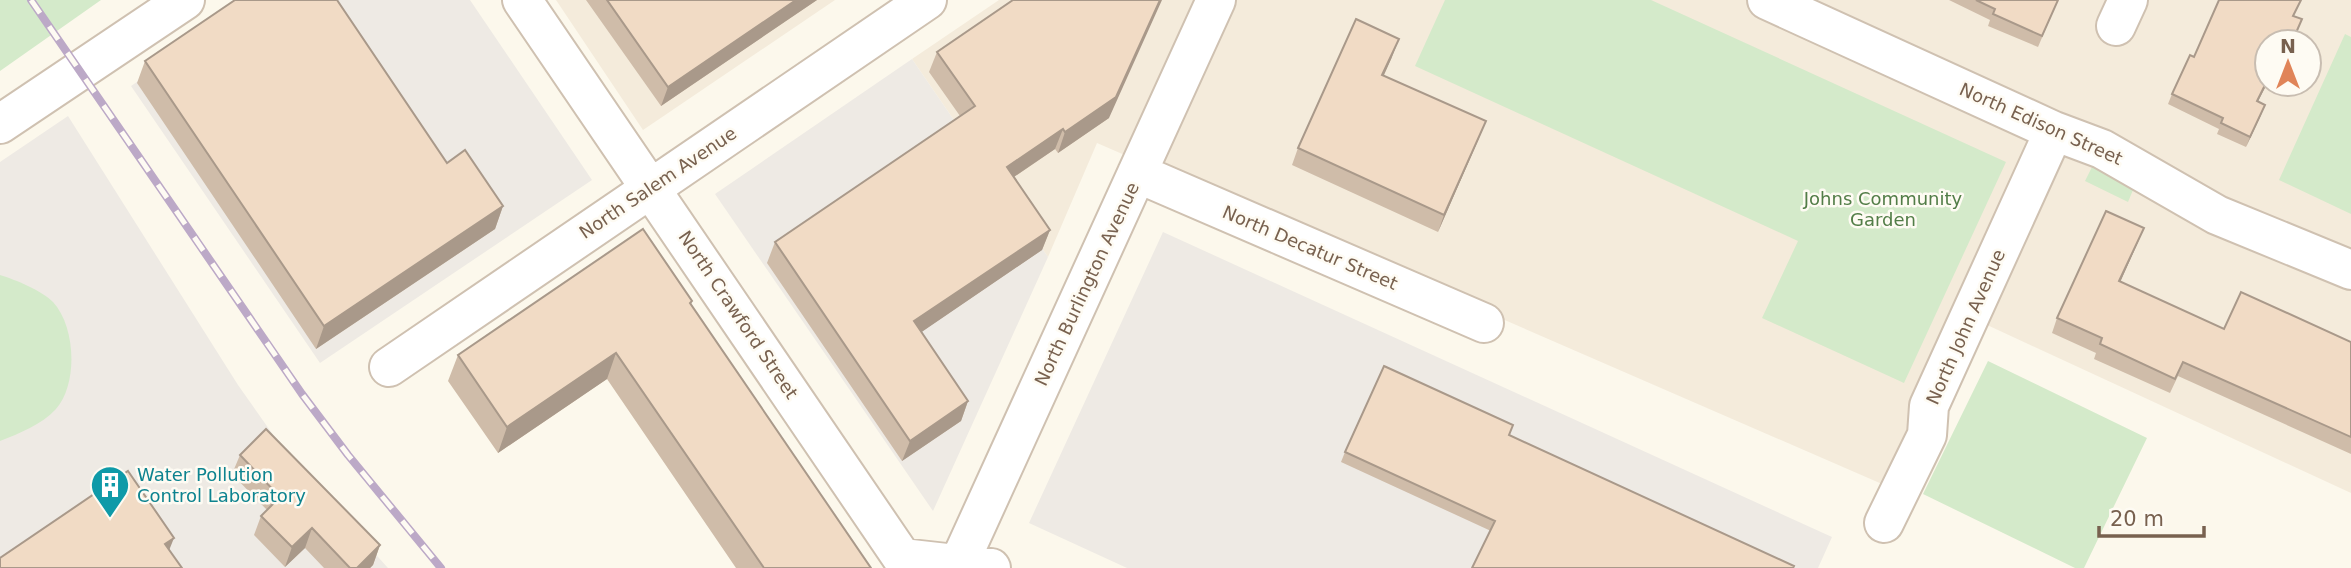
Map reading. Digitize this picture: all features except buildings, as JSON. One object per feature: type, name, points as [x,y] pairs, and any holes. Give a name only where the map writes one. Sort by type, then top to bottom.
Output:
[{"type":"street","points":[[0,124],[185,0]]},
{"type":"street","name":"North Crawford Street","points":[[522,0],[902,558],[969,567]]},
{"type":"street","name":"North Salem Avenue","points":[[389,367],[926,0]]},
{"type":"street","name":"North Burlington Avenue","points":[[969,567],[1137,173],[1216,0]]},
{"type":"street","name":"North Edison Street","points":[[1766,0],[2054,131],[2102,149],[2217,215],[2351,270]]},
{"type":"street","name":"North John Avenue","points":[[1884,523],[1927,435],[1929,406],[2054,131]]},
{"type":"street","name":"North Decatur Street","points":[[1137,173],[1484,323]]},
{"type":"shaded area","points":[[258,0],[470,0],[592,180],[320,363],[131,86]]},
{"type":"shaded area","points":[[556,0],[835,0],[643,130]]},
{"type":"shaded area","points":[[999,0],[2351,0],[2351,493],[1985,324],[1905,494],[1097,143],[1048,257],[912,59]]},
{"type":"shaded area","points":[[912,59],[1048,257],[933,511],[715,194]]},
{"type":"shaded area","points":[[68,116],[238,385],[293,463],[388,568],[0,568],[0,162]]},
{"type":"shaded area","points":[[1163,232],[1832,537],[1818,568],[1127,568],[1029,523]]},
{"type":"green space","points":[[0,0],[101,0],[0,71]]},
{"type":"green space","name":"Johns Community Garden","points":[[1445,0],[1651,0],[2006,162],[1904,383],[1762,318],[1798,241],[1415,66]]},
{"type":"green space","points":[[2345,34],[2351,37],[2351,214],[2279,180],[2316,98],[2323,98],[2323,83]]},
{"type":"green space","points":[[2093,165],[2133,190],[2128,202],[2085,181]]},
{"type":"green space","points":[[0,275],[35,290],[53,302],[61,313],[70,340],[71,371],[63,398],[50,415],[23,432],[0,441]]},
{"type":"green space","points":[[1988,361],[2147,438],[2084,568],[2075,568],[1923,494]]},
{"type":"railway","points":[[31,0],[302,394],[348,455],[441,568]]},
{"type":"place","name":"Water Pollution Control Laboratory","points":[[110,519]]}]
